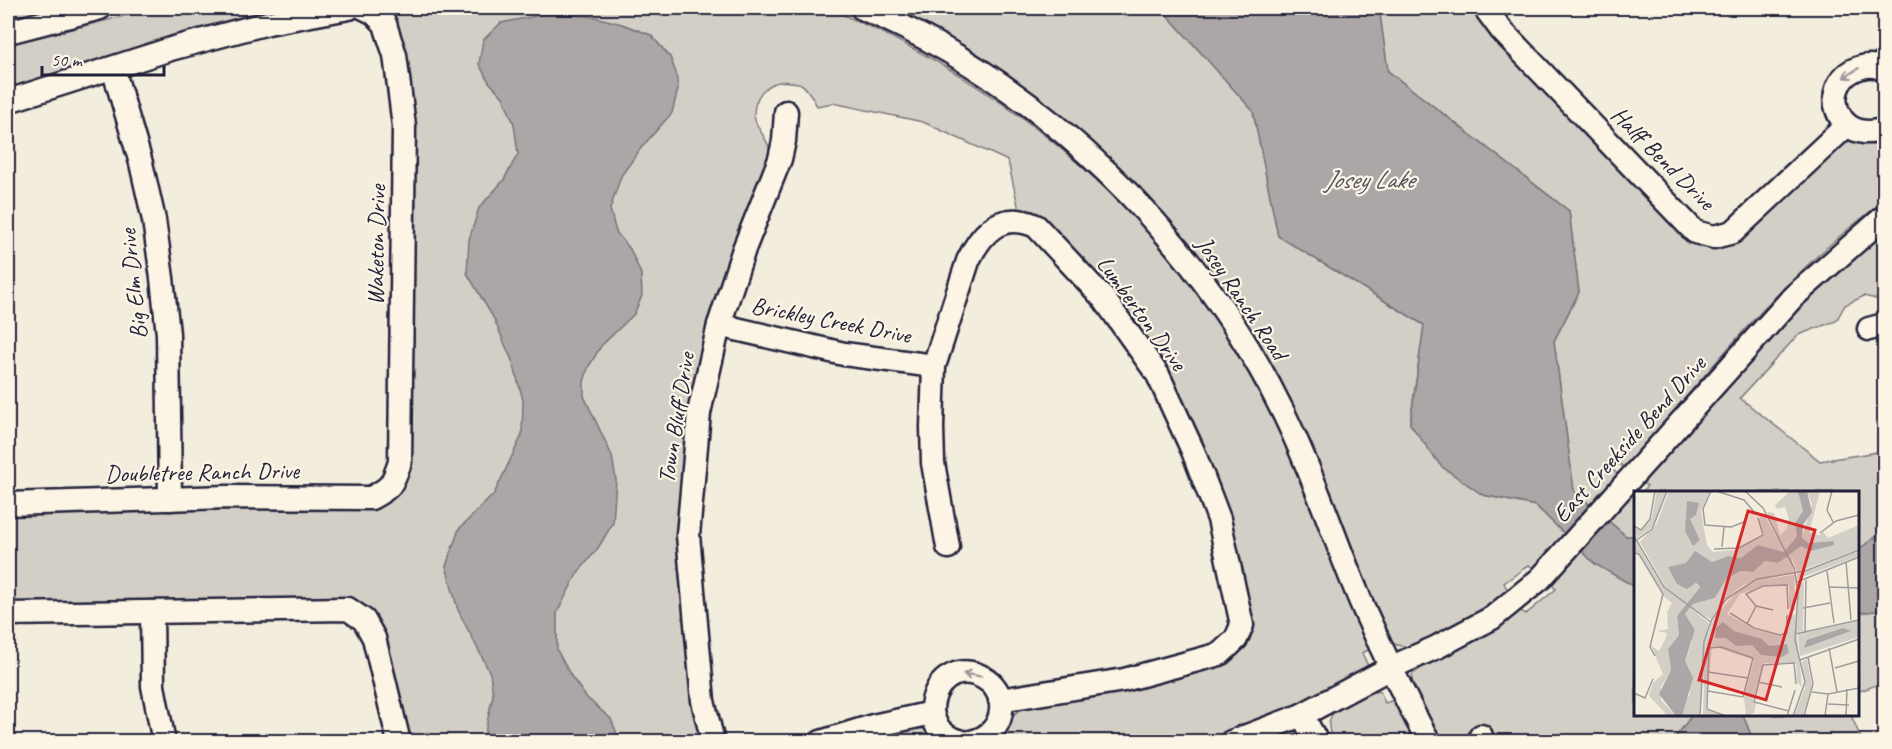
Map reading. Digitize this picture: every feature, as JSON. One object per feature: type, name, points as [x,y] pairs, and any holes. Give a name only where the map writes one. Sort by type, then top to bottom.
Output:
[{"type":"street","points":[[8,32],[100,8]]},
{"type":"street","points":[[8,101],[174,48],[268,23],[349,8]]},
{"type":"street","name":"Josey Ranch Road","points":[[862,8],[921,37],[975,68],[1028,105],[1084,151],[1121,186],[1168,237],[1216,300],[1257,363],[1280,405],[1312,475],[1367,616],[1429,741]]},
{"type":"street","name":"Halff Bend Drive","points":[[1485,8],[1502,31],[1695,232],[1714,237],[1733,232],[1847,125]]},
{"type":"street","name":"Waketon Drive","points":[[369,10],[385,24],[395,55],[404,126],[400,462],[393,483]]},
{"type":"street","points":[[1884,70],[1867,66],[1854,69],[1843,77],[1837,88],[1835,102],[1839,115],[1847,125],[1858,132],[1871,134],[1884,129]]},
{"type":"street","name":"Big Elm Drive","points":[[113,68],[141,163],[158,243],[168,334],[170,499]]},
{"type":"street","name":"Town Bluff Drive","points":[[713,741],[703,701],[688,535],[699,412],[719,326],[744,249],[780,159],[786,112]]},
{"type":"street","name":"East Creekside Bend Drive","points":[[1232,741],[1302,715],[1392,667],[1437,647],[1492,618],[1540,579],[1792,297],[1884,217]]},
{"type":"street","name":"Lumberton Drive","points":[[948,547],[933,462],[934,366],[968,261],[975,248],[986,232],[1006,222],[1028,222],[1036,226],[1104,299],[1158,375],[1193,451],[1219,519],[1242,625],[1236,639],[1220,654],[1124,680],[1000,700]]},
{"type":"street","name":"Brickley Creek Drive","points":[[719,326],[844,354],[934,366]]},
{"type":"street","name":"Doubletree Ranch Drive","points":[[8,504],[227,497],[371,498],[393,483]]},
{"type":"street","points":[[8,614],[348,609],[364,620],[374,638],[399,741]]},
{"type":"street","points":[[152,612],[153,686],[164,741]]},
{"type":"street","points":[[966,672],[978,674],[996,689],[1000,700],[999,720],[994,729],[987,736],[972,741],[954,740],[944,734],[936,724],[932,713],[932,701],[936,690],[944,680],[954,674],[966,672]]},
{"type":"street","points":[[821,741],[873,726],[932,713]]},
{"type":"street","points":[[1302,715],[1317,741]]},
{"type":"shaded area","points":[[8,8],[65,8],[8,22]]},
{"type":"shaded area","points":[[156,8],[301,8],[8,92],[8,45]]},
{"type":"shaded area","points":[[378,8],[827,8],[897,40],[965,79],[1028,123],[1088,172],[1143,227],[1193,286],[1237,351],[1288,447],[1371,649],[1362,653],[1368,666],[1349,679],[1287,708],[1204,741],[996,741],[1010,718],[1020,710],[1034,704],[1224,664],[1239,654],[1250,639],[1252,620],[1235,537],[1214,474],[1190,416],[1163,369],[1019,210],[1008,161],[923,122],[833,103],[817,106],[804,86],[799,83],[784,82],[777,82],[766,88],[761,92],[755,105],[754,117],[771,154],[690,436],[705,741],[409,741],[384,632],[374,614],[8,605],[8,514],[370,507],[391,495],[401,486],[410,463],[413,194]]},
{"type":"shaded area","points":[[884,8],[1161,8],[1253,111],[1278,236],[1424,325],[1410,423],[1441,466],[1483,495],[1536,506],[1595,564],[1632,585],[1634,588],[1634,716],[1691,716],[1673,741],[1440,741],[1413,691],[1412,675],[1426,664],[1519,610],[1526,614],[1556,589],[1529,565],[1504,583],[1508,591],[1471,616],[1410,648],[1397,645],[1386,636],[1311,453],[1178,235]]},
{"type":"shaded area","points":[[1379,8],[1473,8],[1711,243],[1845,140],[1884,141],[1884,201],[1813,260],[1716,361],[1626,468],[1619,464],[1613,470],[1636,491],[1634,491],[1634,536],[1626,536],[1574,491],[1554,341],[1579,292],[1569,211],[1388,71]]},
{"type":"shaded area","points":[[1884,228],[1884,301],[1864,296],[1845,305],[1836,321],[1798,335],[1740,398],[1820,461],[1884,451],[1884,532],[1859,549],[1859,491],[1643,491],[1647,486],[1641,482],[1779,323]]},
{"type":"shaded area","points":[[1884,610],[1884,682],[1859,692],[1859,613]]},
{"type":"shaded area","points":[[1380,691],[1385,703],[1394,700],[1417,741],[1333,741],[1329,721],[1335,711],[1352,700]]},
{"type":"shaded area","points":[[1743,716],[1851,716],[1862,741],[1755,741]]},
{"type":"shaded area","points":[[918,728],[929,730],[946,742],[848,742]]},
{"type":"shaded area","points":[[1286,731],[1296,733],[1307,742],[1258,742]]},
{"type":"water","name":"Josey Lake","points":[[1161,8],[1379,8],[1388,71],[1569,211],[1579,292],[1554,341],[1574,491],[1626,536],[1634,536],[1634,588],[1595,564],[1536,506],[1483,495],[1441,466],[1410,424],[1424,325],[1278,236],[1253,111]]},
{"type":"water","points":[[550,13],[595,17],[651,35],[670,57],[676,73],[678,89],[672,113],[641,148],[621,176],[610,209],[616,232],[630,249],[641,274],[642,296],[634,314],[601,346],[588,368],[584,382],[584,396],[612,456],[616,480],[613,523],[598,548],[577,574],[557,613],[557,650],[586,697],[611,719],[620,741],[483,741],[493,695],[490,673],[458,610],[446,566],[459,529],[494,494],[522,435],[523,400],[513,363],[494,319],[467,273],[469,240],[479,208],[503,181],[518,154],[514,124],[503,97],[489,82],[479,64],[483,40],[501,23]]},
{"type":"water","points":[[1884,532],[1884,610],[1859,613],[1859,549]]},
{"type":"water","points":[[1691,716],[1743,716],[1755,741],[1673,741]]}]
